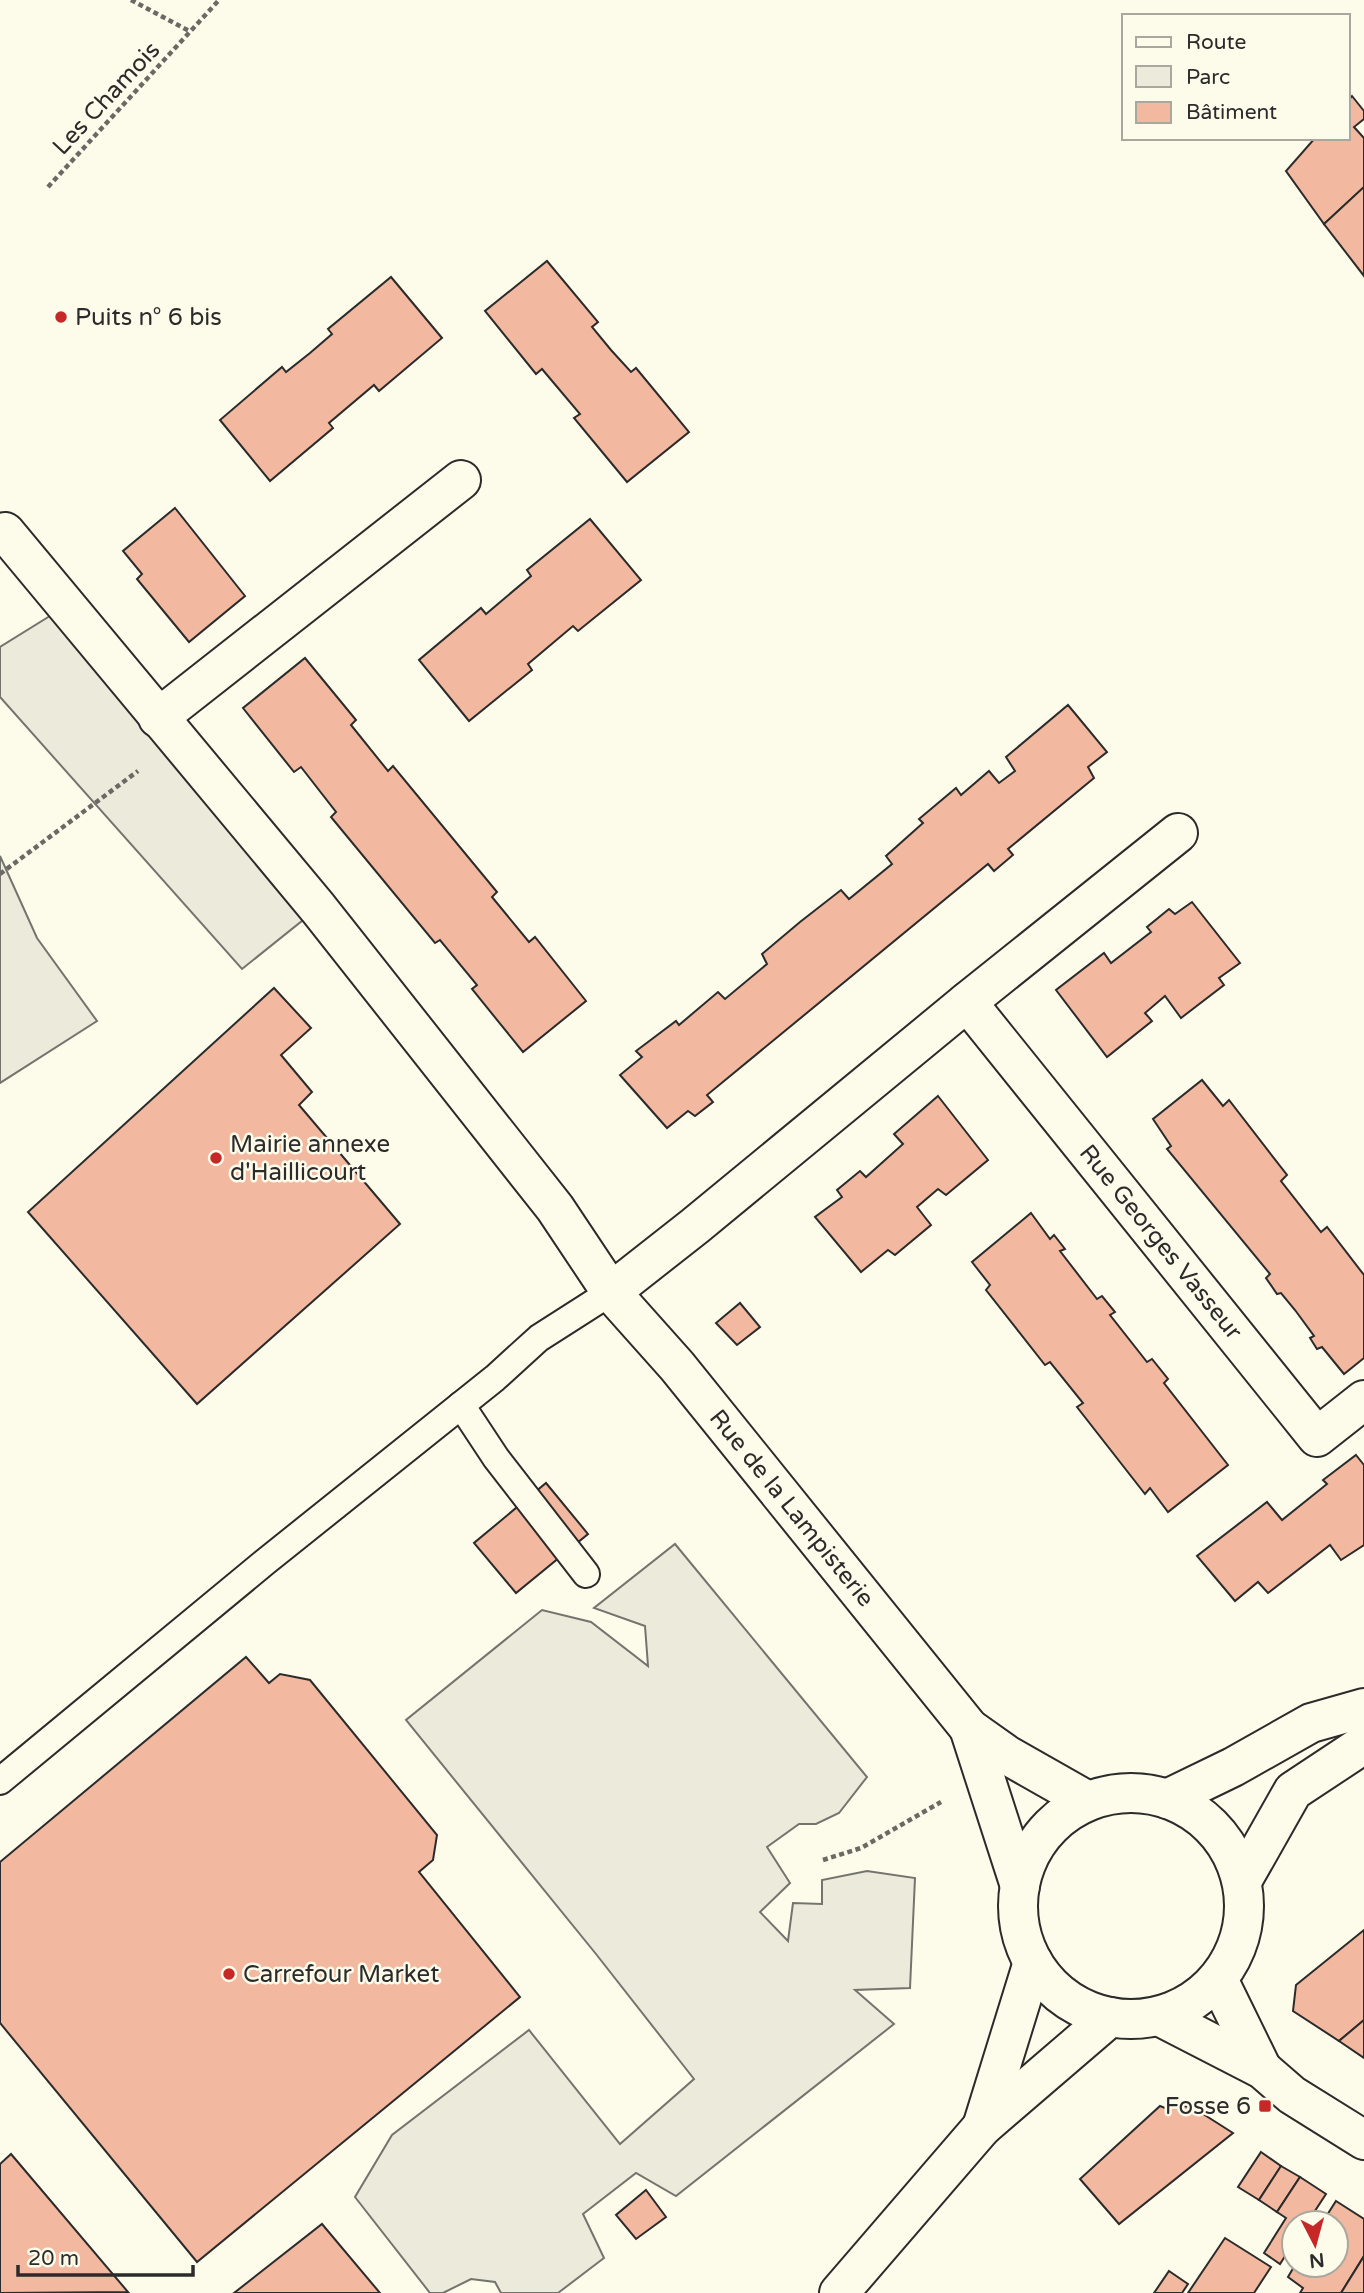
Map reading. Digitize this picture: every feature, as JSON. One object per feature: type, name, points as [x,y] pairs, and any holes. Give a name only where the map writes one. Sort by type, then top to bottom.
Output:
[{"type":"street","points":[[169,729],[461,480]]},
{"type":"street","name":"Rue de la Lampisterie","points":[[5,532],[318,908],[555,1208],[611,1292],[677,1366],[969,1728],[1006,1755],[1088,1801]]},
{"type":"street","points":[[611,1292],[1178,833]]},
{"type":"street","name":"Rue Georges Vasseur","points":[[967,1002],[1317,1437],[1364,1400]]},
{"type":"street","points":[[1167,1799],[1233,1767],[1311,1723],[1364,1708]]},
{"type":"street","name":"Rue de la Lampisterie","points":[[969,1728],[1020,1886]]},
{"type":"street","points":[[1242,1881],[1293,1791],[1364,1744]]},
{"type":"street","points":[[1128,1793],[1167,1799],[1194,1811],[1216,1830],[1232,1854],[1242,1881],[1245,1916],[1236,1949],[1218,1979],[1201,1996],[1181,2008],[1159,2016],[1135,2020],[1110,2017],[1087,2010],[1065,1998],[1046,1982],[1033,1962],[1019,1925],[1020,1886],[1029,1858],[1043,1834],[1063,1815],[1088,1801],[1128,1793]]},
{"type":"street","points":[[982,2127],[1033,1962]]},
{"type":"street","points":[[1218,1979],[1262,2069]]},
{"type":"street","points":[[1159,2016],[1262,2069],[1292,2095],[1364,2140]]},
{"type":"street","points":[[839,2293],[982,2127],[1110,2017]]},
{"type":"lane","points":[[0,1781],[265,1562],[461,1405],[539,1338],[611,1292]]},
{"type":"lane","points":[[461,1405],[496,1458],[586,1574]]},
{"type":"path","name":"Les Chamois","points":[[131,0],[191,32]]},
{"type":"path","name":"Les Chamois","points":[[48,187],[219,0]]},
{"type":"path","points":[[0,874],[169,729]]},
{"type":"path","points":[[823,1860],[861,1847],[909,1822]]},
{"type":"green space","points":[[0,856],[37,938],[97,1021],[0,1083]]},
{"type":"shaded area","points":[[66,606],[318,908],[242,969],[0,697],[0,647]]},
{"type":"shaded area","points":[[675,1544],[867,1777],[839,1813],[816,1824],[799,1824],[767,1847],[790,1883],[760,1912],[788,1941],[793,1903],[822,1904],[822,1880],[867,1871],[915,1878],[910,1988],[855,1990],[894,2024],[676,2196],[636,2173],[583,2214],[604,2258],[558,2293],[501,2293],[495,2282],[471,2279],[443,2293],[430,2293],[355,2197],[392,2135],[529,2030],[620,2144],[694,2079],[406,1720],[542,1610],[591,1622],[648,1666],[645,1626],[594,1608]]},
{"type":"building","points":[[1352,96],[1364,111],[1364,119],[1354,127],[1364,138],[1364,187],[1324,224],[1286,171],[1313,140],[1350,140]]},
{"type":"building","points":[[1364,187],[1364,276],[1324,224]]},
{"type":"building","points":[[547,261],[598,322],[592,327],[611,350],[631,372],[636,368],[689,432],[627,482],[574,418],[580,414],[542,369],[536,374],[485,311]]},
{"type":"building","points":[[391,277],[442,338],[379,391],[374,385],[329,423],[333,428],[270,481],[220,420],[282,367],[286,372],[310,353],[332,334],[328,329]]},
{"type":"building","points":[[175,508],[245,596],[189,642],[137,579],[142,574],[123,551]]},
{"type":"building","points":[[590,519],[641,580],[578,631],[573,626],[528,664],[532,670],[469,721],[419,660],[481,608],[486,614],[531,576],[527,570]]},
{"type":"building","points":[[305,658],[356,720],[351,725],[388,771],[393,766],[497,892],[492,897],[529,942],[535,937],[586,1001],[523,1052],[472,989],[477,985],[440,940],[435,943],[331,817],[336,812],[301,767],[294,772],[243,708]]},
{"type":"building","points":[[1068,705],[1107,752],[1088,767],[1094,778],[1008,849],[1013,855],[994,871],[988,864],[707,1095],[713,1102],[695,1116],[688,1111],[667,1128],[620,1075],[642,1057],[636,1051],[676,1021],[679,1025],[718,992],[725,999],[767,964],[762,954],[800,922],[841,890],[849,899],[892,864],[886,856],[923,823],[919,819],[956,788],[961,795],[989,771],[999,783],[1015,771],[1006,757]]},
{"type":"building","points":[[1192,902],[1240,963],[1219,978],[1224,985],[1181,1018],[1165,996],[1145,1013],[1152,1021],[1107,1057],[1056,990],[1104,953],[1111,963],[1151,932],[1147,927],[1169,909],[1175,914]]},
{"type":"building","name":"Mairie annexe d'Haillicourt","points":[[274,988],[311,1028],[281,1055],[312,1092],[299,1105],[400,1224],[197,1404],[28,1212]]},
{"type":"building","points":[[1202,1080],[1223,1106],[1229,1100],[1287,1175],[1281,1181],[1321,1232],[1327,1227],[1364,1275],[1364,1358],[1344,1374],[1322,1347],[1317,1349],[1310,1338],[1314,1336],[1266,1278],[1270,1274],[1167,1149],[1171,1146],[1153,1119]]},
{"type":"building","points":[[938,1096],[988,1160],[946,1195],[938,1189],[917,1207],[931,1225],[895,1255],[888,1250],[861,1272],[815,1217],[842,1197],[837,1190],[860,1171],[866,1177],[903,1144],[894,1134]]},
{"type":"building","points":[[1031,1213],[1050,1239],[1054,1235],[1065,1249],[1060,1251],[1097,1299],[1102,1296],[1115,1312],[1110,1315],[1147,1362],[1152,1359],[1168,1379],[1164,1383],[1228,1465],[1168,1512],[1150,1488],[1145,1494],[1077,1407],[1083,1403],[1050,1362],[1045,1365],[986,1290],[990,1285],[972,1262]]},
{"type":"building","points":[[740,1303],[760,1327],[737,1345],[716,1323]]},
{"type":"building","points":[[1356,1455],[1364,1465],[1364,1545],[1341,1560],[1330,1545],[1268,1593],[1258,1582],[1235,1601],[1197,1556],[1267,1502],[1282,1520],[1327,1484],[1323,1480]]},
{"type":"building","points":[[546,1483],[588,1534],[516,1593],[474,1543]]},
{"type":"building","points":[[246,1657],[269,1683],[280,1674],[310,1680],[437,1835],[433,1860],[419,1872],[520,1997],[197,2262],[0,2023],[0,1862]]},
{"type":"building","points":[[1364,1930],[1364,2020],[1339,2041],[1293,2011],[1296,1985]]},
{"type":"building","points":[[1364,2020],[1364,2058],[1339,2041]]},
{"type":"building","points":[[1160,2106],[1192,2107],[1233,2133],[1119,2224],[1080,2179]]},
{"type":"building","points":[[1261,2152],[1281,2166],[1259,2200],[1238,2187]]},
{"type":"building","points":[[11,2154],[128,2292],[0,2293],[0,2164]]},
{"type":"building","points":[[1281,2166],[1300,2177],[1277,2212],[1259,2200]]},
{"type":"building","points":[[1300,2177],[1326,2194],[1316,2209],[1280,2209],[1280,2214],[1277,2212]]},
{"type":"building","points":[[646,2190],[666,2217],[636,2239],[616,2215]]},
{"type":"building","points":[[1336,2201],[1348,2209],[1331,2209]]},
{"type":"building","points":[[1350,2210],[1364,2219],[1364,2256],[1350,2279]]},
{"type":"building","points":[[322,2224],[380,2293],[234,2293]]},
{"type":"building","points":[[1280,2228],[1280,2264],[1264,2253]]},
{"type":"building","points":[[1225,2238],[1271,2267],[1254,2293],[1188,2293]]},
{"type":"building","points":[[1364,2256],[1364,2293],[1341,2293]]},
{"type":"building","points":[[1169,2271],[1188,2284],[1182,2293],[1154,2293]]},
{"type":"building","points":[[1291,2279],[1350,2279],[1341,2293],[1300,2293],[1303,2288]]},
{"type":"place","name":"Puits n° 6 bis","points":[[61,317]]},
{"type":"place","name":"Mairie annexe d'Haillicourt","points":[[216,1158]]},
{"type":"place","name":"Carrefour Market","points":[[229,1974]]},
{"type":"place","name":"Fosse 6","points":[[1265,2106]]}]
